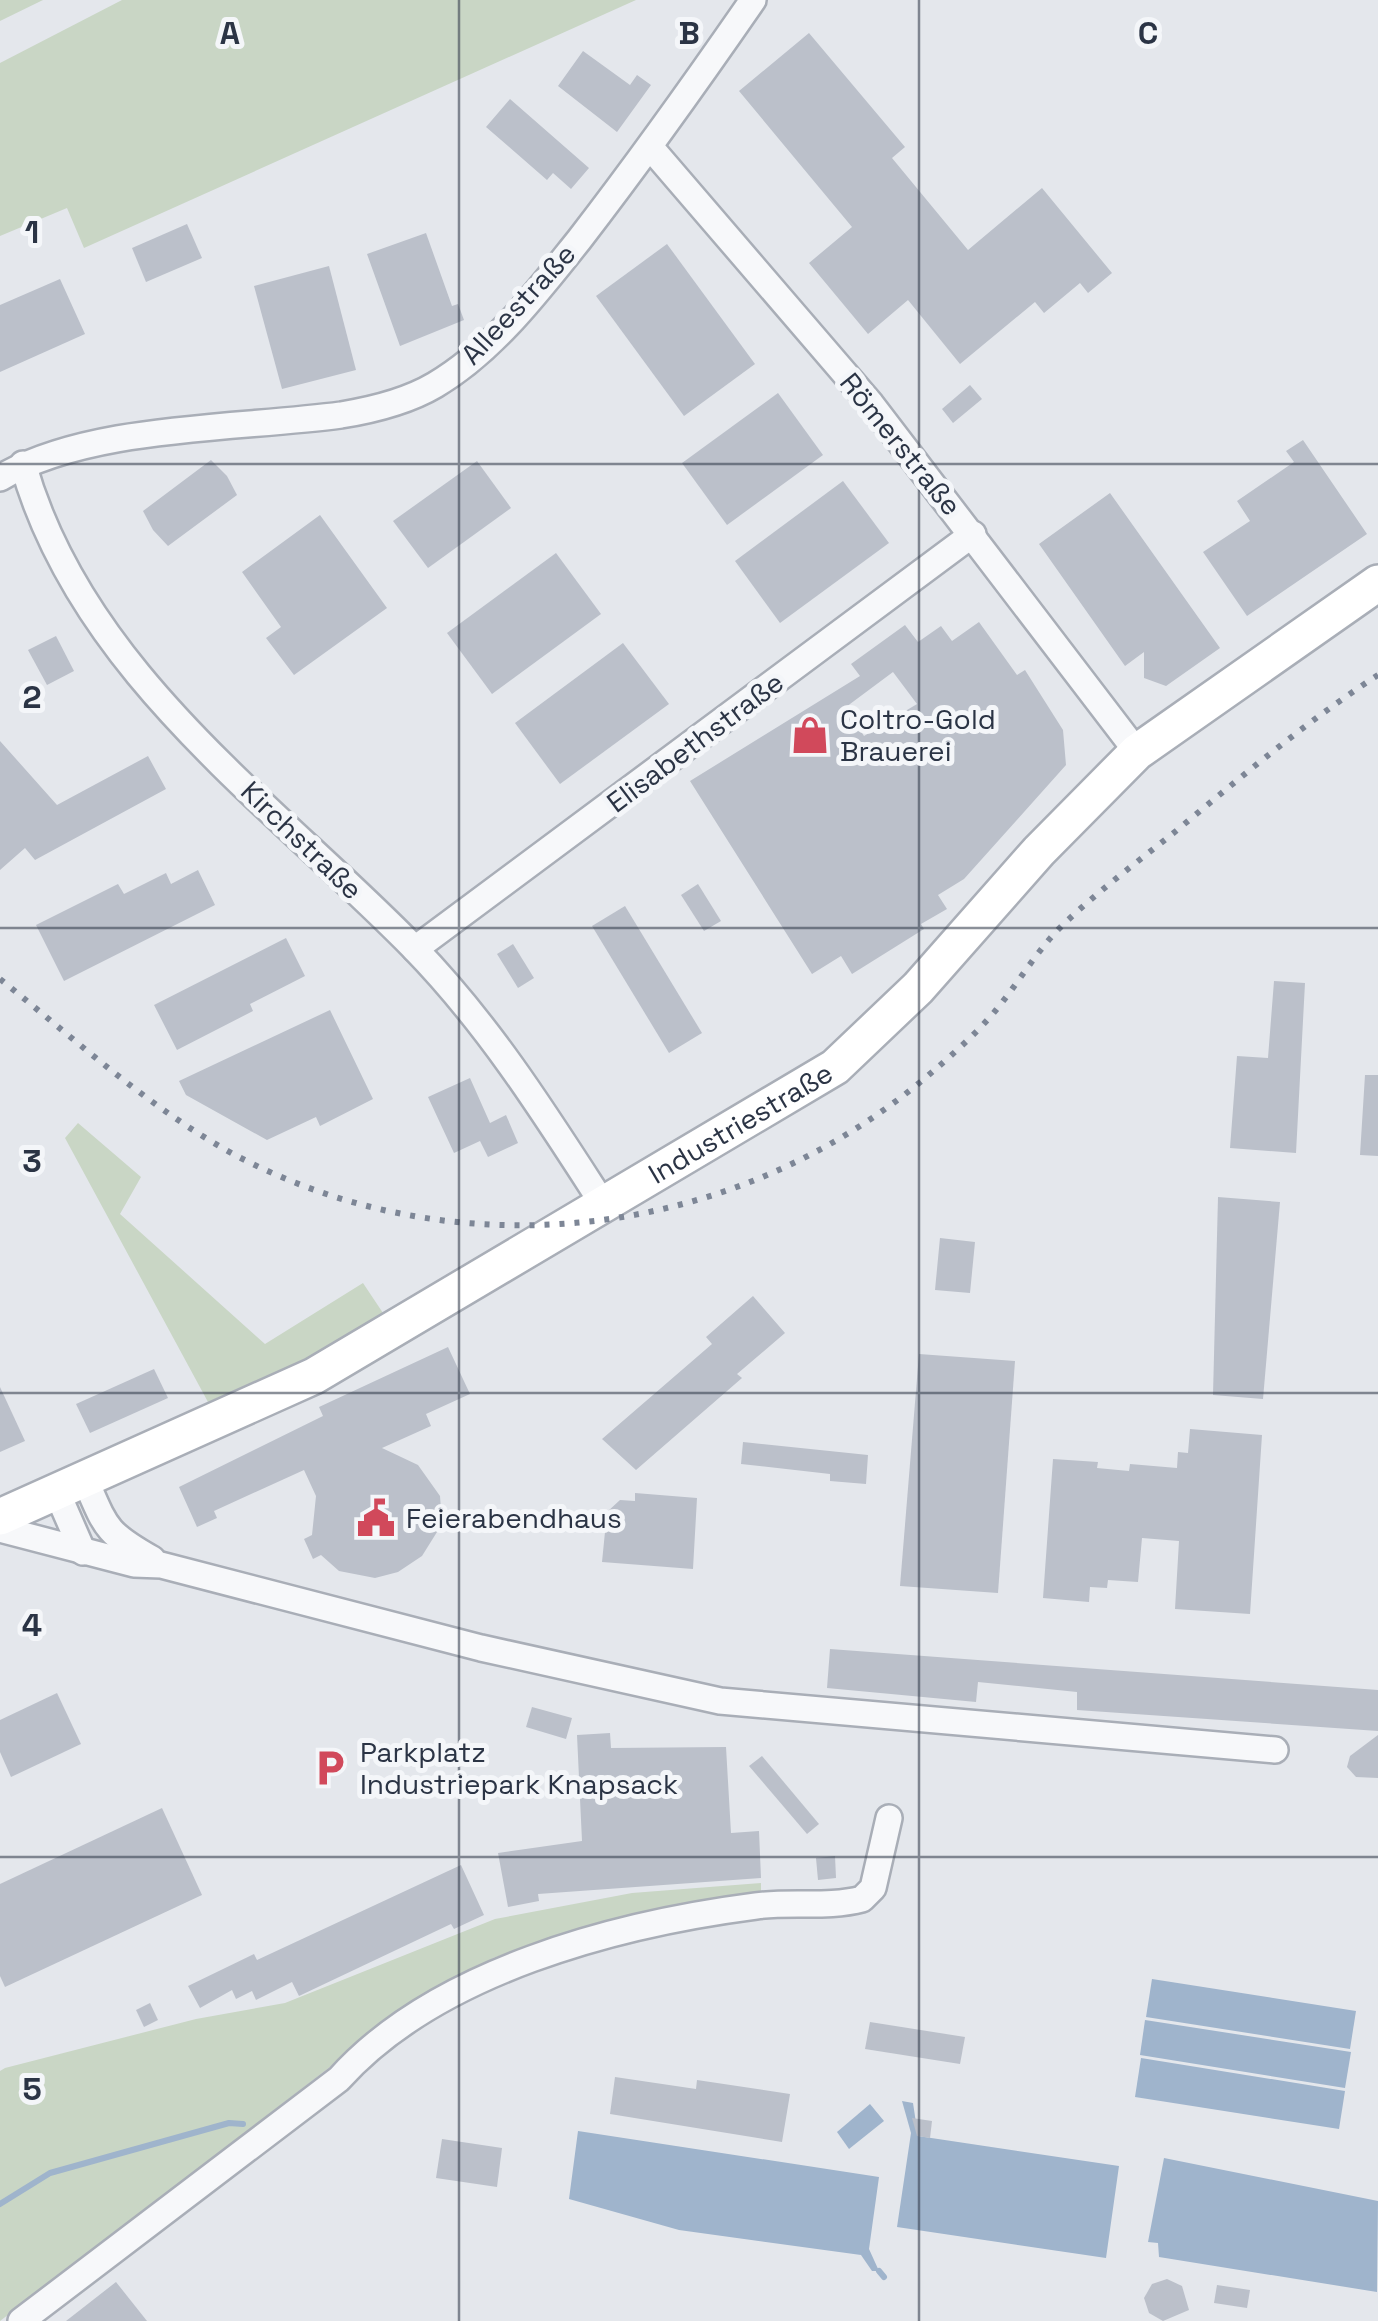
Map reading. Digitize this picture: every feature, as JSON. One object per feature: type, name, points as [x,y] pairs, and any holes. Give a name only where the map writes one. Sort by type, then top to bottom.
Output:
[{"type":"main road","name":"Industriestraße","points":[[0,1516],[314,1376],[744,1125],[860,1047],[1136,752],[1378,583]]},
{"type":"street","name":"Alleestraße","points":[[0,478],[23,464],[101,443],[346,414],[399,401],[436,385],[478,352],[540,288],[650,148],[753,0]]},
{"type":"street","name":"Römerstraße","points":[[650,148],[871,404],[974,534],[1136,752]]},
{"type":"street","name":"Kirchstraße","points":[[23,464],[38,517],[61,564],[117,646],[175,718],[414,949],[486,1030],[604,1204]]},
{"type":"street","name":"Elisabethstraße","points":[[414,949],[974,534]]},
{"type":"street","points":[[70,1484],[83,1552]]},
{"type":"street","points":[[70,1484],[117,1541],[161,1564],[480,1648],[720,1700],[1275,1750]]},
{"type":"street","points":[[0,1529],[134,1564],[161,1564]]},
{"type":"street","points":[[21,2321],[339,2079],[356,2060],[458,1993],[557,1949],[630,1930],[757,1906],[862,1900],[874,1888],[889,1818]]},
{"type":"green space","points":[[0,0],[43,0],[0,21]]},
{"type":"green space","points":[[122,0],[636,0],[84,248],[67,208],[0,236],[0,63]]},
{"type":"green space","points":[[78,1123],[141,1177],[120,1214],[265,1344],[363,1283],[389,1322],[208,1402],[65,1138]]},
{"type":"green space","points":[[761,1883],[761,1891],[565,1933],[493,1958],[413,2003],[0,2321],[0,2071],[5,2068],[196,2019],[285,2003],[495,1919],[632,1893]]},
{"type":"water","points":[[1152,1979],[1356,2011],[1350,2049],[1146,2017]]},
{"type":"water","points":[[1145,2020],[1351,2052],[1345,2088],[1140,2055]]},
{"type":"water","points":[[1141,2058],[1345,2091],[1339,2129],[1135,2097]]},
{"type":"water","points":[[902,2101],[913,2103],[918,2136],[1119,2166],[1106,2258],[897,2227],[911,2133]]},
{"type":"water","points":[[870,2104],[884,2121],[849,2149],[837,2132]]},
{"type":"water","points":[[578,2131],[879,2177],[869,2249],[879,2271],[872,2271],[861,2255],[679,2230],[569,2199]]},
{"type":"water","points":[[1164,2158],[1378,2201],[1377,2292],[1159,2257],[1158,2243],[1148,2242]]},
{"type":"building","points":[[809,33],[905,147],[892,158],[968,250],[1042,188],[1112,273],[1088,293],[1080,283],[1044,313],[1035,302],[960,364],[908,300],[868,334],[809,263],[852,227],[739,91]]},
{"type":"building","points":[[583,51],[630,85],[637,75],[651,85],[617,132],[558,86]]},
{"type":"building","points":[[510,99],[589,168],[571,189],[553,173],[547,180],[486,127]]},
{"type":"building","points":[[187,224],[202,258],[146,282],[132,248]]},
{"type":"building","points":[[426,233],[452,306],[458,304],[464,320],[400,346],[367,254]]},
{"type":"building","points":[[667,244],[755,364],[684,416],[596,296]]},
{"type":"building","points":[[329,266],[356,370],[282,389],[254,286]]},
{"type":"building","points":[[60,279],[85,334],[0,372],[0,305]]},
{"type":"building","points":[[970,385],[982,399],[953,423],[942,409]]},
{"type":"building","points":[[778,393],[823,455],[727,525],[682,463]]},
{"type":"building","points":[[1303,440],[1367,534],[1247,616],[1203,552],[1250,521],[1237,501],[1294,462],[1286,451]]},
{"type":"building","points":[[211,460],[227,476],[237,495],[168,546],[143,511]]},
{"type":"building","points":[[477,461],[511,508],[428,568],[393,521]]},
{"type":"building","points":[[843,481],[889,543],[780,623],[735,561]]},
{"type":"building","points":[[1110,493],[1220,648],[1166,686],[1144,678],[1144,652],[1125,666],[1039,544]]},
{"type":"building","points":[[320,515],[387,608],[294,675],[266,638],[281,627],[242,572]]},
{"type":"building","points":[[556,553],[601,614],[492,694],[447,633]]},
{"type":"building","points":[[979,622],[1017,675],[1025,670],[1063,730],[1066,765],[964,879],[938,895],[947,909],[921,924],[924,929],[852,974],[841,956],[812,974],[690,781],[860,676],[851,664],[905,625],[918,642],[941,626],[952,641]],"holes":[[[893,672],[917,704],[864,736],[846,707]]]},
{"type":"building","points":[[56,636],[74,671],[47,685],[28,650]]},
{"type":"building","points":[[623,643],[669,704],[560,784],[515,723]]},
{"type":"building","points":[[0,741],[57,805],[148,756],[166,789],[35,860],[25,848],[0,870]]},
{"type":"building","points":[[198,870],[215,905],[64,981],[36,925],[118,884],[124,894],[166,873],[171,884]]},
{"type":"building","points":[[698,884],[721,921],[704,931],[681,895]]},
{"type":"building","points":[[625,906],[702,1033],[669,1053],[592,926]]},
{"type":"building","points":[[286,938],[305,976],[250,1004],[253,1011],[177,1050],[154,1005]]},
{"type":"building","points":[[513,944],[534,978],[518,988],[497,954]]},
{"type":"building","points":[[1274,981],[1305,983],[1296,1153],[1230,1148],[1237,1056],[1268,1058]]},
{"type":"building","points":[[330,1010],[373,1099],[320,1126],[316,1117],[267,1140],[186,1095],[179,1081]]},
{"type":"building","points":[[1365,1075],[1378,1075],[1378,1156],[1360,1155]]},
{"type":"building","points":[[470,1078],[490,1123],[506,1115],[518,1143],[488,1157],[480,1141],[454,1153],[428,1097]]},
{"type":"building","points":[[1218,1197],[1280,1202],[1263,1399],[1213,1395]]},
{"type":"building","points":[[940,1238],[975,1242],[970,1293],[935,1290]]},
{"type":"building","points":[[753,1296],[785,1333],[737,1374],[742,1378],[636,1470],[602,1439],[712,1344],[706,1337]]},
{"type":"building","points":[[448,1347],[470,1394],[426,1414],[431,1426],[382,1448],[418,1465],[440,1496],[442,1524],[422,1556],[398,1572],[375,1578],[339,1571],[321,1555],[313,1559],[304,1539],[312,1535],[316,1496],[304,1470],[214,1511],[217,1518],[197,1527],[179,1487],[323,1416],[319,1407]]},
{"type":"building","points":[[919,1354],[1015,1361],[998,1593],[900,1586]]},
{"type":"building","points":[[154,1369],[168,1398],[90,1433],[76,1404]]},
{"type":"building","points":[[0,1387],[25,1441],[0,1452]]},
{"type":"building","points":[[1190,1429],[1262,1435],[1250,1614],[1175,1609],[1179,1541],[1142,1538],[1138,1582],[1108,1580],[1107,1588],[1090,1587],[1089,1602],[1043,1598],[1053,1459],[1098,1462],[1097,1468],[1129,1471],[1130,1464],[1177,1468],[1178,1452],[1188,1453]]},
{"type":"building","points":[[743,1442],[868,1455],[866,1484],[830,1481],[830,1474],[741,1464]]},
{"type":"building","points":[[635,1493],[697,1498],[693,1569],[602,1562],[607,1512],[620,1500],[635,1501]]},
{"type":"building","points":[[830,1649],[1378,1690],[1378,1731],[1077,1710],[1077,1692],[978,1682],[976,1702],[827,1688]]},
{"type":"building","points":[[57,1693],[81,1744],[11,1777],[0,1752],[0,1720]]},
{"type":"building","points":[[532,1707],[572,1718],[566,1739],[526,1727]]},
{"type":"building","points":[[610,1733],[611,1748],[726,1747],[731,1833],[759,1831],[761,1878],[538,1894],[539,1901],[508,1907],[498,1853],[582,1841],[577,1735]]},
{"type":"building","points":[[1378,1735],[1378,1778],[1356,1777],[1347,1767],[1350,1756]]},
{"type":"building","points":[[762,1756],[819,1824],[807,1834],[749,1766]]},
{"type":"building","points":[[162,1808],[202,1895],[5,1987],[0,1976],[0,1884]]},
{"type":"building","points":[[835,1856],[836,1878],[818,1880],[816,1858]]},
{"type":"building","points":[[461,1865],[484,1915],[454,1929],[451,1924],[299,1996],[292,1982],[256,2000],[252,1991],[236,1999],[232,1990],[200,2008],[188,1986],[254,1954],[257,1960]]},
{"type":"building","points":[[150,2003],[158,2020],[144,2027],[136,2010]]},
{"type":"building","points":[[870,2022],[965,2037],[960,2064],[865,2049]]},
{"type":"building","points":[[615,2077],[696,2089],[697,2080],[790,2094],[782,2142],[610,2114]]},
{"type":"building","points":[[912,2118],[932,2121],[930,2138],[917,2136]]},
{"type":"building","points":[[442,2139],[502,2148],[497,2187],[436,2178]]},
{"type":"building","points":[[1167,2279],[1182,2286],[1189,2310],[1163,2321],[1149,2313],[1144,2298],[1152,2284]]},
{"type":"building","points":[[116,2282],[147,2321],[66,2321]]},
{"type":"building","points":[[1217,2285],[1250,2290],[1247,2308],[1214,2303]]},
{"type":"waterway","points":[[0,2204],[50,2173],[229,2123],[243,2124]]},
{"type":"waterway","points":[[879,2271],[884,2277]]},
{"type":"railway","points":[[0,979],[174,1118],[237,1156],[324,1193],[414,1216],[505,1225],[597,1221],[687,1203],[774,1172],[856,1129],[931,1073],[989,1019],[1048,941],[1081,908],[1275,750],[1378,675]]},
{"type":"place","name":"Coltro-Gold Brauerei","points":[[810,735]]},
{"type":"place","name":"Feierabendhaus","points":[[376,1518]]},
{"type":"place","name":"Parkplatz Industriepark Knapsack","points":[[330,1768]]}]
